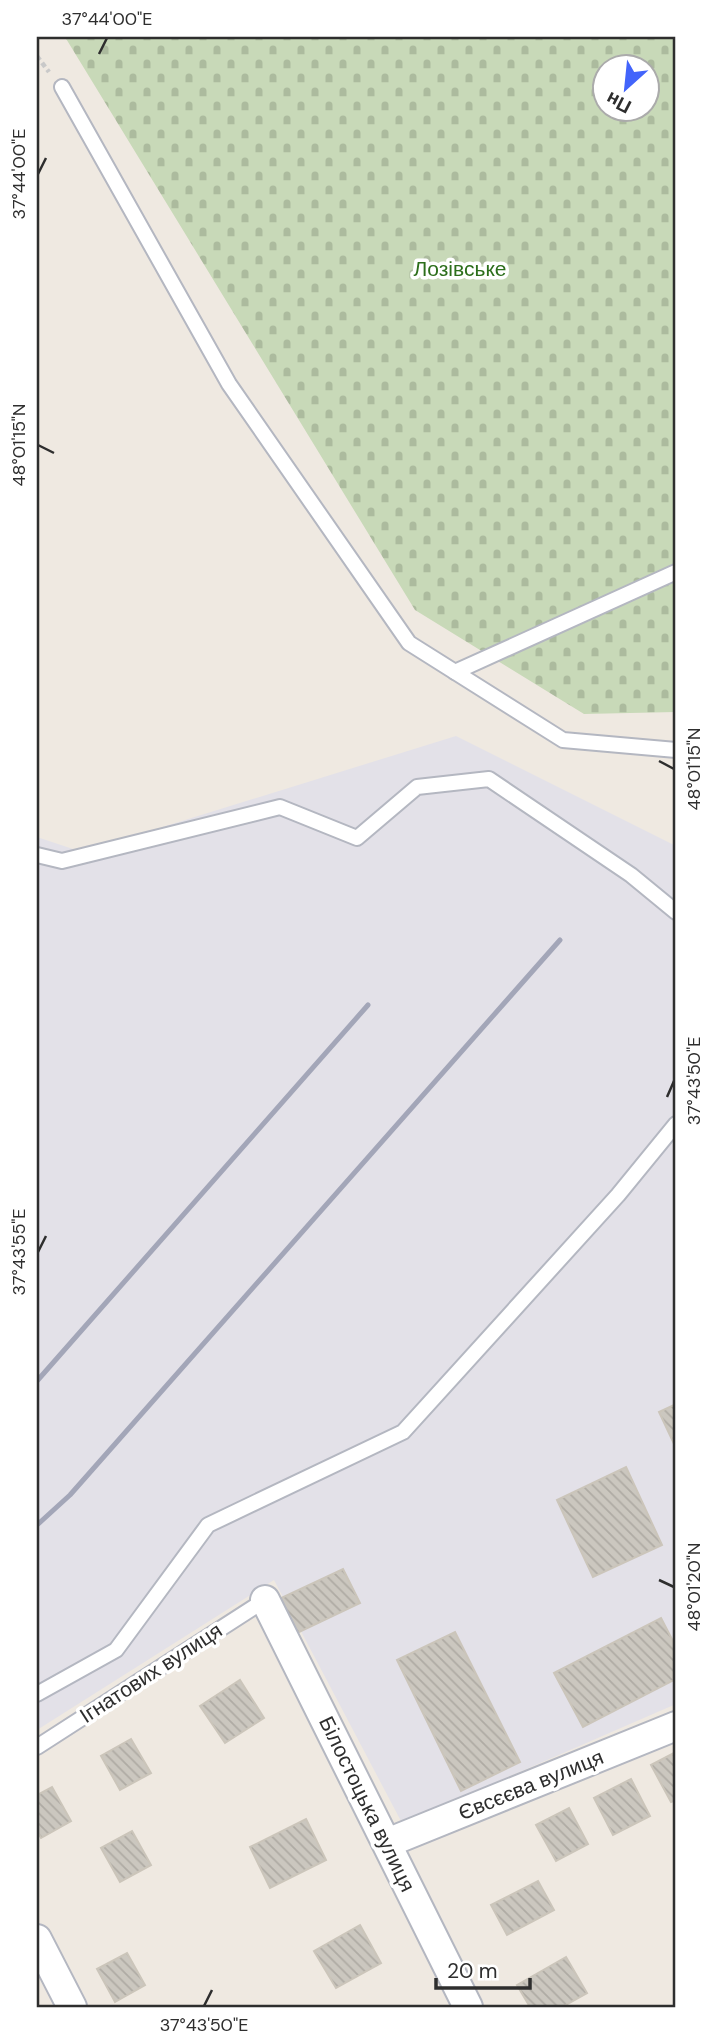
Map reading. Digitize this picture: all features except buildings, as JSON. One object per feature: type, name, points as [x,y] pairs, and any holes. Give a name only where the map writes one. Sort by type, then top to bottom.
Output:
[{"type":"street","name":"Білостоцька вулиця","points":[[265,1600],[468,2007]]},
{"type":"street","name":"Євсєєва вулиця","points":[[387,1843],[676,1726]]},
{"type":"street","points":[[37,1939],[72,2007]]},
{"type":"lane","points":[[62,87],[229,384],[409,643],[563,740],[676,750]]},
{"type":"lane","points":[[455,672],[676,572]]},
{"type":"lane","points":[[37,855],[62,861],[280,807],[356,838],[417,787],[489,779],[631,875],[676,912]]},
{"type":"lane","points":[[37,1694],[116,1650],[208,1525],[403,1432],[618,1195],[676,1124]]},
{"type":"lane","name":"Ігнатових вулиця","points":[[37,1747],[265,1600]]},
{"type":"shaded area","points":[[456,736],[676,846],[676,1704],[402,1823],[274,1580],[37,1730],[37,837],[82,852]]},
{"type":"green space","name":"Лозівське","points":[[65,37],[676,37],[676,712],[584,714],[415,610]]},
{"type":"railway","points":[[37,1525],[70,1495],[560,940]]},
{"type":"railway","points":[[37,1381],[368,1005]]}]
